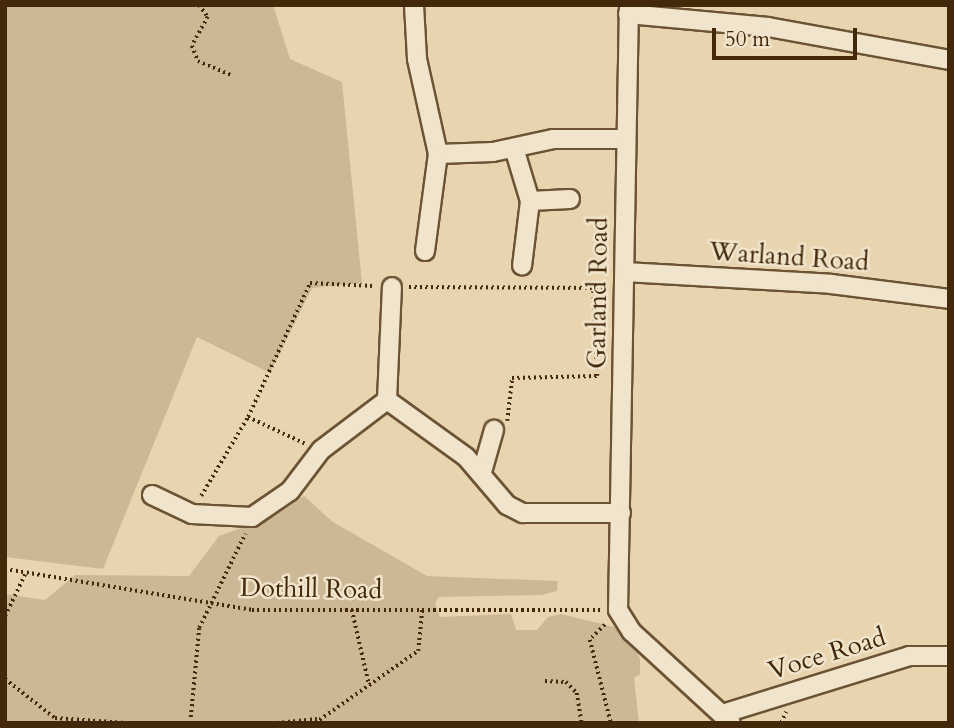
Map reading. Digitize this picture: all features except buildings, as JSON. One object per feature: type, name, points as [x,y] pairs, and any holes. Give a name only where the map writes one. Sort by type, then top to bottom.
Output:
[{"type":"street","points":[[414,5],[416,59],[438,154],[425,251]]},
{"type":"street","points":[[629,9],[768,27],[949,60]]},
{"type":"street","name":"Garland Road","points":[[618,610],[629,9]]},
{"type":"street","points":[[438,154],[514,148],[553,139],[625,139]]},
{"type":"street","points":[[514,148],[530,201],[522,266]]},
{"type":"street","points":[[530,201],[570,199]]},
{"type":"street","name":"Warland Road","points":[[625,272],[831,284],[949,299]]},
{"type":"street","points":[[387,400],[392,287]]},
{"type":"street","points":[[387,400],[482,472],[507,505],[523,513],[621,513]]},
{"type":"street","points":[[152,495],[192,514],[245,518],[290,491],[321,450],[387,400]]},
{"type":"street","points":[[482,472],[494,430]]},
{"type":"street","points":[[618,610],[632,632],[727,719]]},
{"type":"street","name":"Voce Road","points":[[727,719],[909,656],[949,656]]},
{"type":"path","points":[[199,5],[208,17],[192,46],[198,61],[233,76]]},
{"type":"path","points":[[494,430],[512,417],[512,378],[597,376],[593,288]]},
{"type":"path","points":[[247,417],[321,450]]},
{"type":"path","points":[[190,722],[199,628],[245,543],[245,518]]},
{"type":"path","name":"Dothill Road","points":[[5,569],[212,605],[352,610],[618,610]]},
{"type":"path","points":[[5,616],[26,572]]},
{"type":"path","points":[[352,610],[369,684]]},
{"type":"path","points":[[315,723],[418,651],[422,610]]},
{"type":"path","points":[[611,723],[590,640],[618,610]]},
{"type":"path","points":[[5,679],[55,718],[127,723],[205,723]]},
{"type":"path","points":[[545,681],[566,682],[576,693],[582,723]]},
{"type":"path","points":[[277,723],[319,719]]},
{"type":"shaded area","points":[[5,5],[273,5],[290,59],[342,82],[362,283],[312,288],[270,373],[197,337],[103,569],[5,557]]},
{"type":"shaded area","points":[[304,496],[333,522],[427,576],[558,581],[557,591],[542,595],[439,597],[435,603],[440,617],[511,614],[516,630],[537,630],[548,617],[561,614],[627,630],[640,659],[640,674],[634,678],[639,723],[5,723],[5,594],[45,600],[75,575],[189,576],[219,536],[275,516]]}]
